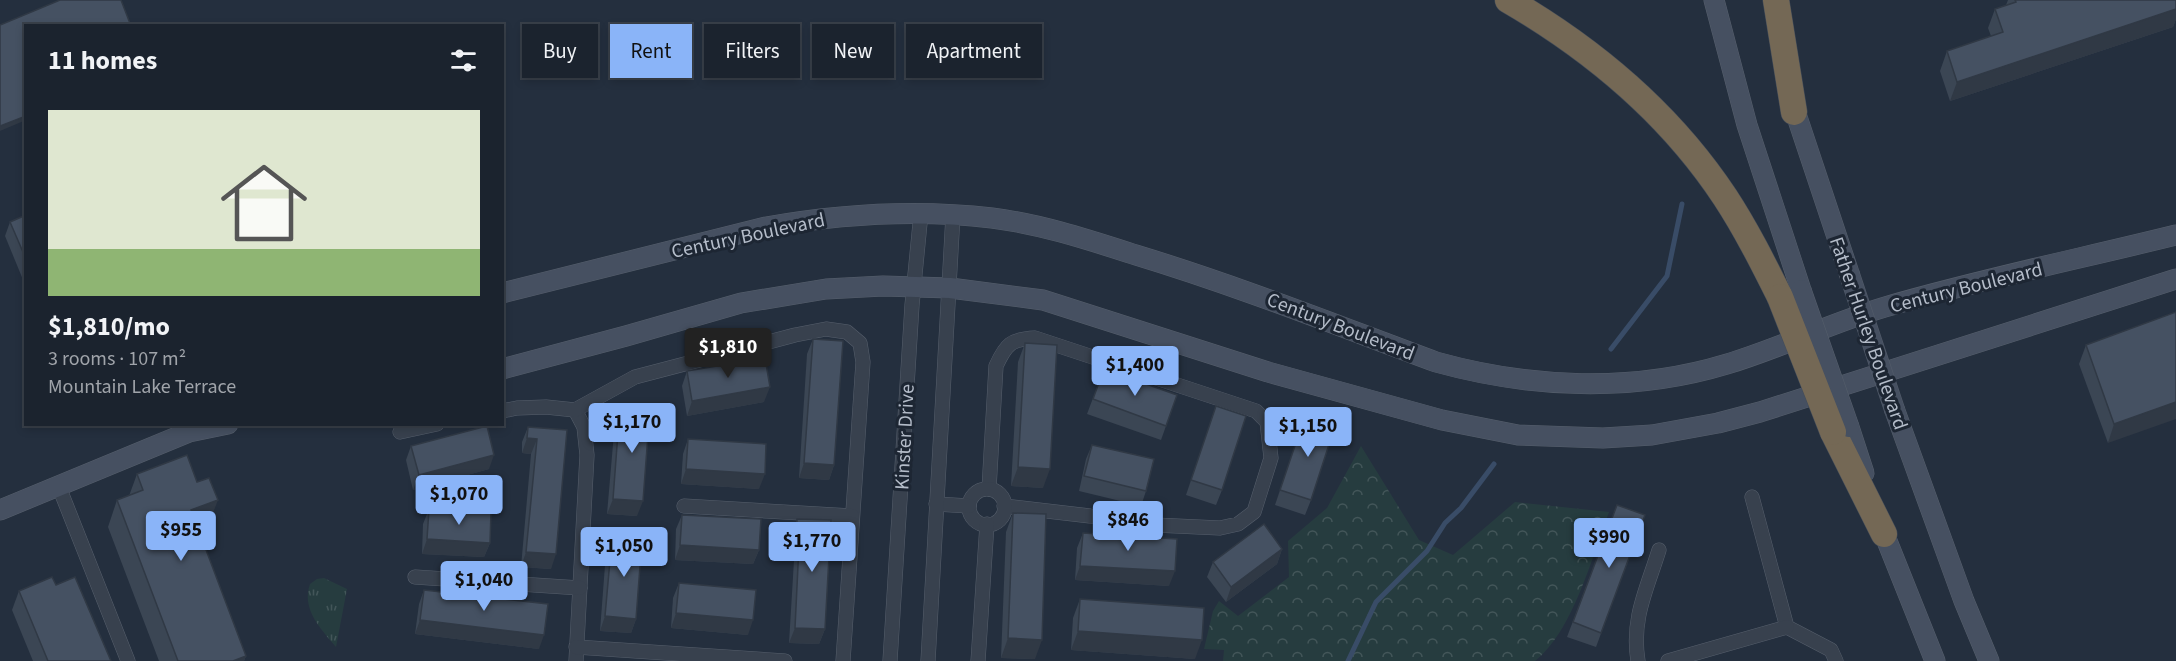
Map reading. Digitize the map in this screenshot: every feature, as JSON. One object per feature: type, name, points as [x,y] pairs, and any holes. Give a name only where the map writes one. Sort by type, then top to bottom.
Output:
[{"type":"highway","points":[[1508,0],[1582,47],[1630,86],[1679,137],[1730,204],[1757,250],[1790,294],[1841,430],[1884,534]]},
{"type":"highway","points":[[1776,0],[1794,112]]},
{"type":"street","points":[[1713,0],[1748,125],[1790,294]]},
{"type":"street","name":"Father Hurley Boulevard","points":[[1764,0],[1794,112],[1895,411],[1964,600],[1989,661]]},
{"type":"street","name":"Century Boulevard","points":[[504,292],[766,227],[807,220],[871,214],[921,213],[992,218],[1064,232],[1250,292],[1417,355],[1462,369],[1522,380],[1584,384],[1651,379],[1724,365],[1884,308],[2176,235]]},
{"type":"street","name":"Kinster Drive","points":[[890,661],[913,287],[921,213]]},
{"type":"street","name":"Kinster Drive","points":[[928,661],[953,215]]},
{"type":"street","points":[[504,368],[741,303],[826,289],[950,288],[1043,300],[1268,372],[1442,420],[1518,435],[1603,438],[1652,435],[1718,423],[1760,412],[2176,279]]},
{"type":"street","points":[[504,411],[546,407],[575,410],[634,377],[679,364],[826,329],[847,332],[860,343],[863,362],[843,661]]},
{"type":"street","points":[[989,489],[996,366],[1004,348],[1018,339],[1035,338],[1256,411],[1267,422],[1271,458],[1254,512],[1238,524],[1220,528],[1133,524],[1090,516],[1004,506]]},
{"type":"street","points":[[575,410],[584,427],[586,455],[576,654],[785,661]]},
{"type":"street","points":[[0,510],[194,428],[211,426]]},
{"type":"street","points":[[400,432],[428,426]]},
{"type":"street","points":[[59,487],[128,661]]},
{"type":"street","points":[[982,489],[989,489],[1001,496],[1004,506],[1001,517],[995,523],[987,524],[975,520],[970,513],[969,506],[976,493],[982,489]]},
{"type":"street","points":[[1752,497],[1787,627]]},
{"type":"street","points":[[936,504],[969,506]]},
{"type":"street","points":[[684,506],[852,516]]},
{"type":"street","points":[[978,661],[987,524]]},
{"type":"street","points":[[1884,534],[1935,661]]},
{"type":"street","points":[[1638,661],[1635,641],[1637,617],[1659,550]]},
{"type":"street","points":[[415,578],[580,588]]},
{"type":"street","points":[[1668,661],[1787,627],[1831,650],[1836,661]]},
{"type":"green space","points":[[1361,446],[1419,540],[1453,555],[1515,502],[1609,512],[1571,613],[1548,648],[1535,661],[1223,661],[1224,650],[1204,649],[1213,611],[1219,601],[1238,616],[1289,577],[1288,541],[1327,508]]},
{"type":"green space","points":[[324,578],[347,589],[336,647],[314,618],[308,602],[310,584],[317,579]]},
{"type":"building","points":[[60,0],[121,0],[130,24],[24,24],[24,117],[0,126],[0,25]]},
{"type":"building","points":[[2015,0],[2176,0],[2176,9],[1957,82],[1947,51],[2003,32],[1995,9],[2016,2]]},
{"type":"building","points":[[24,216],[24,254],[10,222]]},
{"type":"building","points":[[2176,312],[2176,402],[2114,424],[2086,345]]},
{"type":"building","points":[[813,339],[843,341],[834,465],[804,463]]},
{"type":"building","points":[[1025,343],[1057,345],[1050,469],[1018,467]]},
{"type":"building","points":[[765,358],[770,387],[692,401],[687,371]]},
{"type":"building","points":[[1104,369],[1177,395],[1166,426],[1093,399]]},
{"type":"building","points":[[620,406],[650,408],[643,501],[613,499]]},
{"type":"building","points":[[1216,406],[1246,416],[1222,490],[1191,480]]},
{"type":"building","points":[[1305,416],[1335,426],[1311,500],[1280,490]]},
{"type":"building","points":[[487,426],[494,455],[419,475],[411,446]]},
{"type":"building","points":[[528,427],[567,430],[556,554],[526,552],[537,439],[527,438]]},
{"type":"building","points":[[688,439],[766,444],[765,474],[686,469]]},
{"type":"building","points":[[1092,445],[1154,459],[1146,491],[1084,476]]},
{"type":"building","points":[[187,455],[197,482],[209,478],[218,500],[191,510],[246,656],[233,661],[178,661],[117,500],[143,490],[137,474]]},
{"type":"building","points":[[1617,505],[1645,515],[1601,633],[1573,622]]},
{"type":"building","points":[[429,509],[491,512],[490,543],[427,539]]},
{"type":"building","points":[[1013,513],[1046,514],[1042,640],[1008,638]]},
{"type":"building","points":[[682,515],[761,519],[759,550],[680,545]]},
{"type":"building","points":[[797,519],[831,520],[825,629],[795,628],[799,545],[796,544]]},
{"type":"building","points":[[1264,524],[1282,549],[1231,587],[1213,562]]},
{"type":"building","points":[[1083,533],[1177,539],[1175,571],[1080,566]]},
{"type":"building","points":[[612,538],[642,540],[636,619],[605,616]]},
{"type":"building","points":[[52,577],[56,585],[75,577],[111,661],[48,661],[19,591]]},
{"type":"building","points":[[679,583],[756,590],[753,620],[676,613]]},
{"type":"building","points":[[424,590],[548,604],[544,635],[420,620]]},
{"type":"building","points":[[1080,599],[1204,608],[1202,640],[1078,631]]},
{"type":"waterway","points":[[1611,349],[1667,276],[1682,204]]},
{"type":"waterway","points":[[1348,661],[1376,602],[1427,551],[1445,523],[1461,508],[1494,464]]}]
